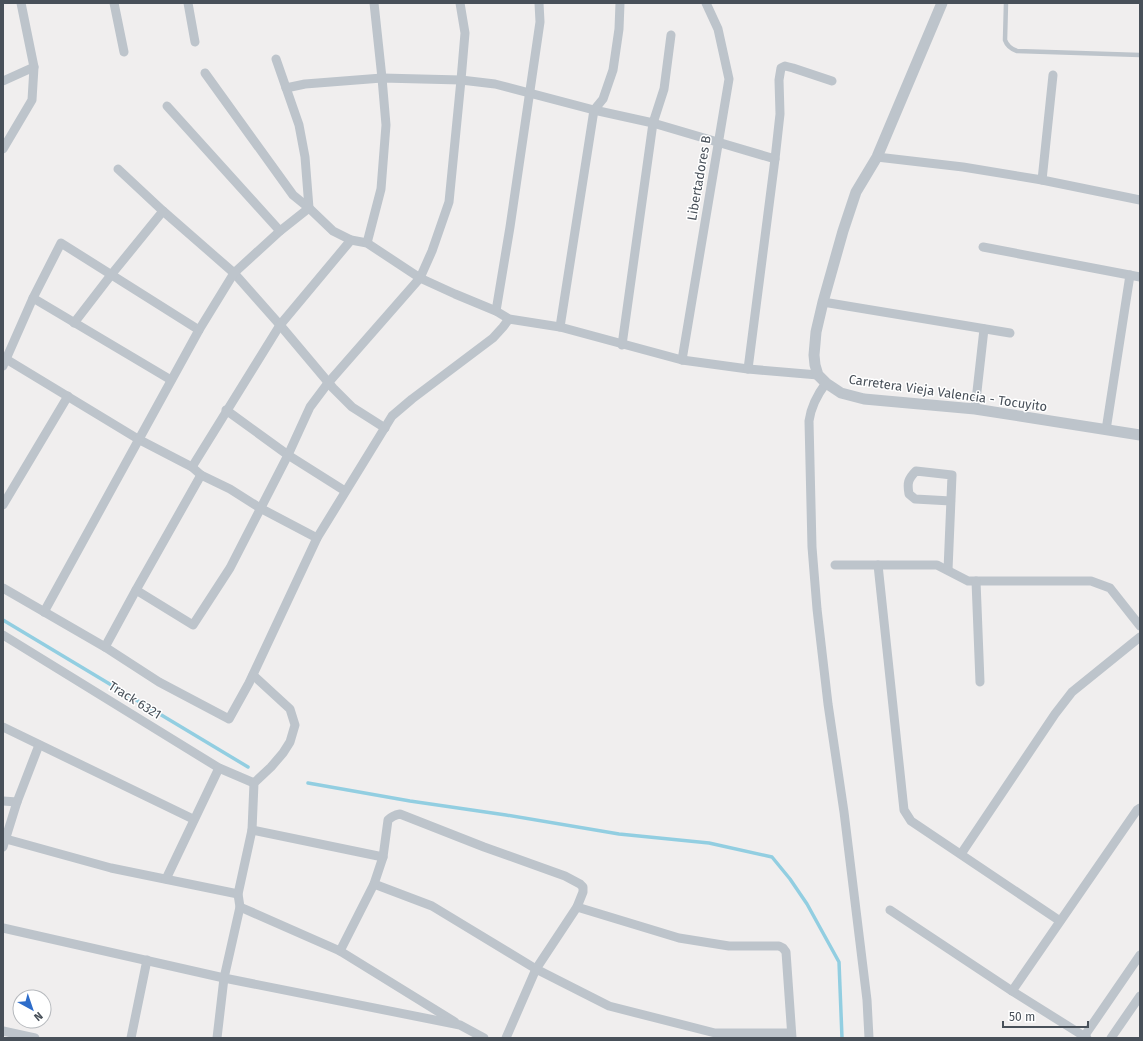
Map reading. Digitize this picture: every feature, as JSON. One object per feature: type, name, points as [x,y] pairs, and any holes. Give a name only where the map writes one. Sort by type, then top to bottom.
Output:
[{"type":"street","points":[[3,149],[32,100],[34,67],[21,3]]},
{"type":"street","points":[[114,3],[124,52]]},
{"type":"street","points":[[188,3],[195,42]]},
{"type":"street","points":[[367,244],[381,189],[386,125],[374,3]]},
{"type":"street","points":[[136,590],[193,625],[230,568],[288,455],[310,407],[328,383],[420,278],[432,251],[449,202],[465,33],[460,3]]},
{"type":"street","points":[[496,311],[510,228],[540,22],[539,3]]},
{"type":"street","points":[[560,327],[594,110],[603,99],[613,70],[619,29],[620,3]]},
{"type":"street","name":"Libertadores B","points":[[682,360],[729,79],[718,29],[706,3]]},
{"type":"street","points":[[869,1038],[844,812],[828,704],[817,609],[812,547],[810,422],[813,405],[822,379],[815,365],[814,355],[816,332],[823,302],[843,231],[856,192],[877,157],[942,3]]},
{"type":"street","points":[[622,344],[653,123],[664,89],[670,35]]},
{"type":"street","points":[[276,59],[299,125],[305,156],[309,208]]},
{"type":"street","points":[[748,369],[780,114],[779,80],[781,68],[785,66],[793,68],[832,81]]},
{"type":"street","points":[[3,81],[34,67]]},
{"type":"street","points":[[205,73],[293,195],[333,231],[351,240],[367,244],[420,278],[496,311],[509,319],[560,327],[682,360],[822,379]]},
{"type":"street","points":[[1042,180],[1053,75]]},
{"type":"street","points":[[286,88],[306,84],[382,78],[461,80],[495,84],[594,110],[653,123],[775,159]]},
{"type":"street","points":[[167,106],[280,231]]},
{"type":"street","points":[[877,157],[963,167],[1042,180],[1140,200]]},
{"type":"street","points":[[118,170],[234,273],[328,383],[352,406],[385,428]]},
{"type":"street","points":[[44,612],[199,330],[234,273],[280,231],[309,208]]},
{"type":"street","points":[[74,323],[111,274],[163,211]]},
{"type":"street","points":[[192,467],[280,325],[351,240]]},
{"type":"street","points":[[199,330],[61,243],[33,298],[5,362],[68,396],[138,439],[192,467],[201,475],[230,489],[260,508],[317,538]]},
{"type":"street","points":[[983,247],[1140,277]]},
{"type":"street","points":[[1106,430],[1130,276]]},
{"type":"street","points":[[33,298],[171,380]]},
{"type":"street","points":[[823,302],[1010,333]]},
{"type":"street","points":[[3,588],[105,648],[159,682],[229,719],[253,675],[317,538],[392,416],[412,399],[493,338],[509,319]]},
{"type":"street","points":[[975,409],[984,328]]},
{"type":"street","name":"Carretera Vieja Valencia - Tocuyito","points":[[822,379],[841,393],[864,399],[975,409],[1140,435]]},
{"type":"street","points":[[3,505],[68,396]]},
{"type":"street","points":[[226,410],[288,455],[345,491]]},
{"type":"street","points":[[948,570],[951,501],[952,475],[916,471],[911,476],[907,484],[909,494],[915,499],[951,501]]},
{"type":"street","points":[[105,648],[201,475]]},
{"type":"street","points":[[835,565],[937,565],[968,581],[1091,581],[1110,588],[1140,626]]},
{"type":"street","points":[[878,565],[904,810],[911,821],[962,854],[1060,922]]},
{"type":"street","points":[[976,581],[980,682]]},
{"type":"street","name":"Track 6321","points":[[3,635],[219,768],[254,783]]},
{"type":"street","points":[[962,854],[1055,714],[1072,692],[1140,637]]},
{"type":"street","points":[[217,1038],[224,978],[240,907],[238,894],[252,830],[254,783],[283,753],[290,742],[294,725],[290,709],[253,675]]},
{"type":"street","points":[[3,727],[193,819]]},
{"type":"street","points":[[40,745],[17,802],[4,843],[111,868],[238,894]]},
{"type":"street","points":[[166,879],[193,819],[219,768]]},
{"type":"street","points":[[3,801],[17,802]]},
{"type":"street","points":[[1012,991],[1137,810],[1140,808]]},
{"type":"street","points":[[340,951],[374,884],[383,857],[388,820],[391,816],[400,814],[484,847],[565,876],[580,884],[584,892],[577,907],[536,968],[506,1038]]},
{"type":"street","points":[[252,830],[383,857]]},
{"type":"street","points":[[374,884],[432,906],[536,968],[609,1006],[715,1035],[792,1036],[786,952],[783,948],[779,946],[728,946],[679,938],[577,907]]},
{"type":"street","points":[[240,907],[340,951],[460,1025],[484,1038]]},
{"type":"street","points":[[890,910],[1012,991],[1085,1037],[1140,955]]},
{"type":"street","points":[[3,928],[224,978],[460,1025]]},
{"type":"street","points":[[131,1038],[146,960]]},
{"type":"street","points":[[1111,1038],[1140,996]]},
{"type":"street","points":[[3,1030],[35,1038]]},
{"type":"lane","points":[[1006,3],[1005,40],[1013,50],[1140,55]]},
{"type":"waterway","points":[[3,620],[248,767]]},
{"type":"waterway","points":[[308,783],[410,801],[619,834],[709,843],[772,857],[790,879],[807,904],[839,962],[842,1038]]}]
